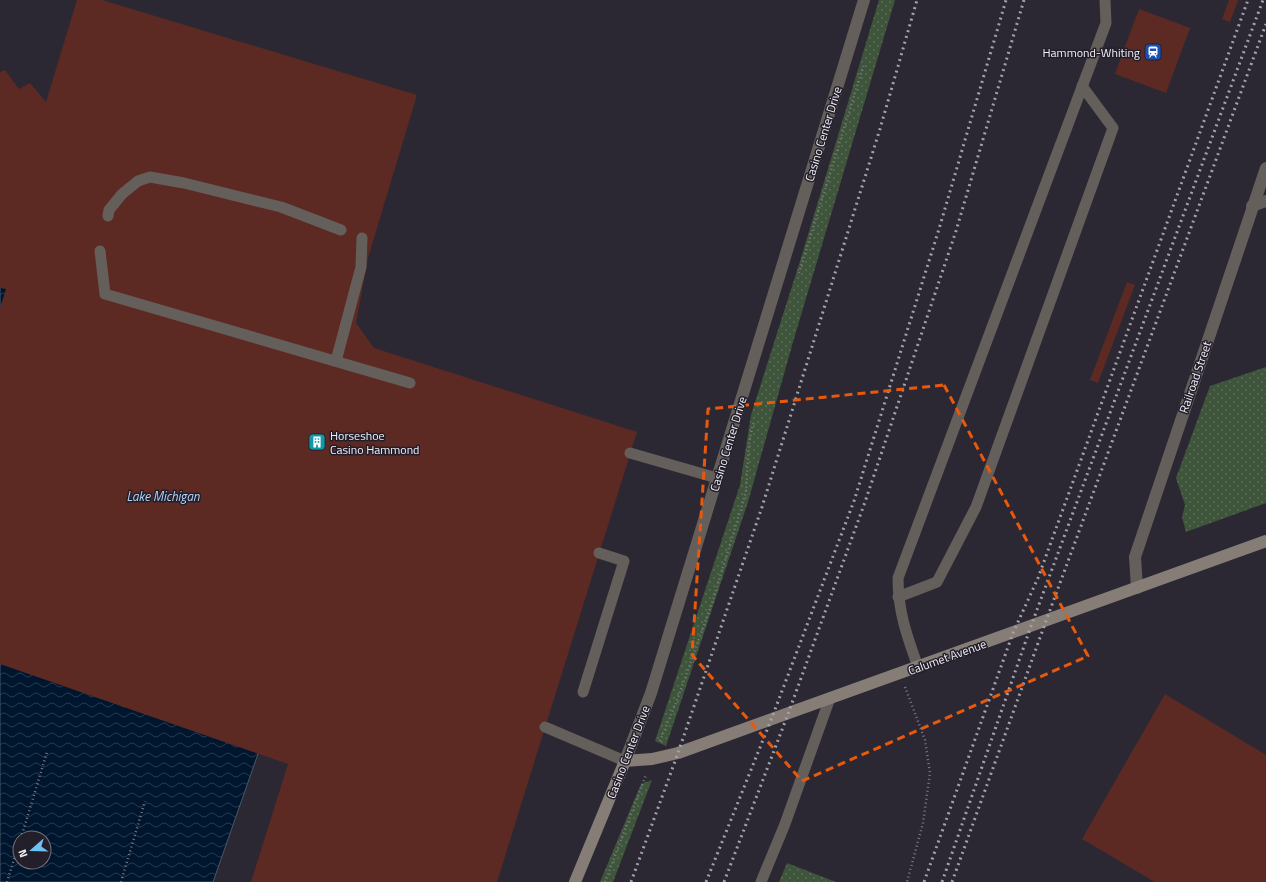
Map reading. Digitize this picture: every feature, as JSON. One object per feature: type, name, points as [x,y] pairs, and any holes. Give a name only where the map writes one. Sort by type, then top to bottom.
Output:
[{"type":"street","name":"Casino Center Drive","points":[[575,882],[625,761],[651,693],[864,0]]},
{"type":"street","name":"Railroad Street","points":[[1137,588],[1135,557],[1266,168]]},
{"type":"street","points":[[1252,206],[1266,201]]},
{"type":"street","name":"Calumet Avenue","points":[[625,761],[652,759],[678,753],[1266,541]]},
{"type":"lane","points":[[918,667],[903,624],[898,597],[898,578],[1106,23],[1105,0]]},
{"type":"lane","points":[[898,597],[937,582],[976,508],[1112,128],[1082,86]]},
{"type":"lane","points":[[108,216],[109,210],[122,194],[138,181],[150,177],[184,183],[280,207],[341,230]]},
{"type":"lane","points":[[336,360],[361,267],[362,238]]},
{"type":"lane","points":[[100,251],[105,294],[336,360],[410,383]]},
{"type":"lane","points":[[630,453],[717,478]]},
{"type":"lane","points":[[583,692],[624,562],[599,553]]},
{"type":"lane","points":[[761,882],[785,824],[830,698]]},
{"type":"lane","points":[[545,727],[625,761]]},
{"type":"path","points":[[799,274],[865,61]]},
{"type":"path","points":[[660,739],[677,700],[712,603],[746,492],[749,442],[754,419]]},
{"type":"path","points":[[900,673],[925,740],[930,773],[923,823],[907,882]]},
{"type":"path","points":[[23,830],[47,752]]},
{"type":"path","points":[[605,882],[643,784]]},
{"type":"path","points":[[121,882],[145,801]]},
{"type":"path","points":[[7,882],[12,865]]},
{"type":"highlighted area","points":[[944,385],[1088,656],[802,781],[692,655],[708,409]]},
{"type":"green space","points":[[879,0],[895,0],[793,342],[748,502],[666,746],[655,741],[740,485],[751,415],[801,258]]},
{"type":"green space","points":[[1266,367],[1266,503],[1186,532],[1182,517],[1185,505],[1176,478],[1210,386]]},
{"type":"green space","points":[[652,780],[613,882],[600,882],[641,784]]},
{"type":"green space","points":[[787,863],[836,882],[779,882]]},
{"type":"water","points":[[0,272],[259,751],[213,882],[0,882]]},
{"type":"building","name":"Horseshoe Casino Hammond","points":[[77,0],[102,0],[417,95],[368,258],[356,323],[374,348],[637,432],[497,882],[251,882],[288,764],[0,664],[0,308],[6,289],[0,288],[0,72],[5,70],[19,89],[30,83],[46,102]]},
{"type":"building","points":[[1229,0],[1238,0],[1230,22],[1222,19]]},
{"type":"building","points":[[1139,9],[1190,28],[1166,93],[1115,74]]},
{"type":"building","points":[[1127,282],[1135,285],[1098,383],[1090,380]]},
{"type":"building","points":[[1165,694],[1266,755],[1266,882],[1155,882],[1082,839]]},
{"type":"railway","points":[[631,882],[678,753],[762,507],[880,129],[917,0]]},
{"type":"railway","points":[[706,882],[771,720],[854,501],[939,229],[1006,0]]},
{"type":"railway","points":[[724,882],[788,714],[865,502],[956,231],[1024,0]]},
{"type":"railway","points":[[924,882],[1013,633],[1038,578],[1248,0]]},
{"type":"railway","points":[[942,882],[1031,626],[1263,0]]},
{"type":"railway","points":[[952,882],[1046,621],[1266,24]]},
{"type":"place","name":"Hammond-Whiting","points":[[1153,52]]},
{"type":"place","name":"Horseshoe Casino Hammond","points":[[317,442]]},
{"type":"water label","name":"Lake Michigan","points":[[163,496]]}]
